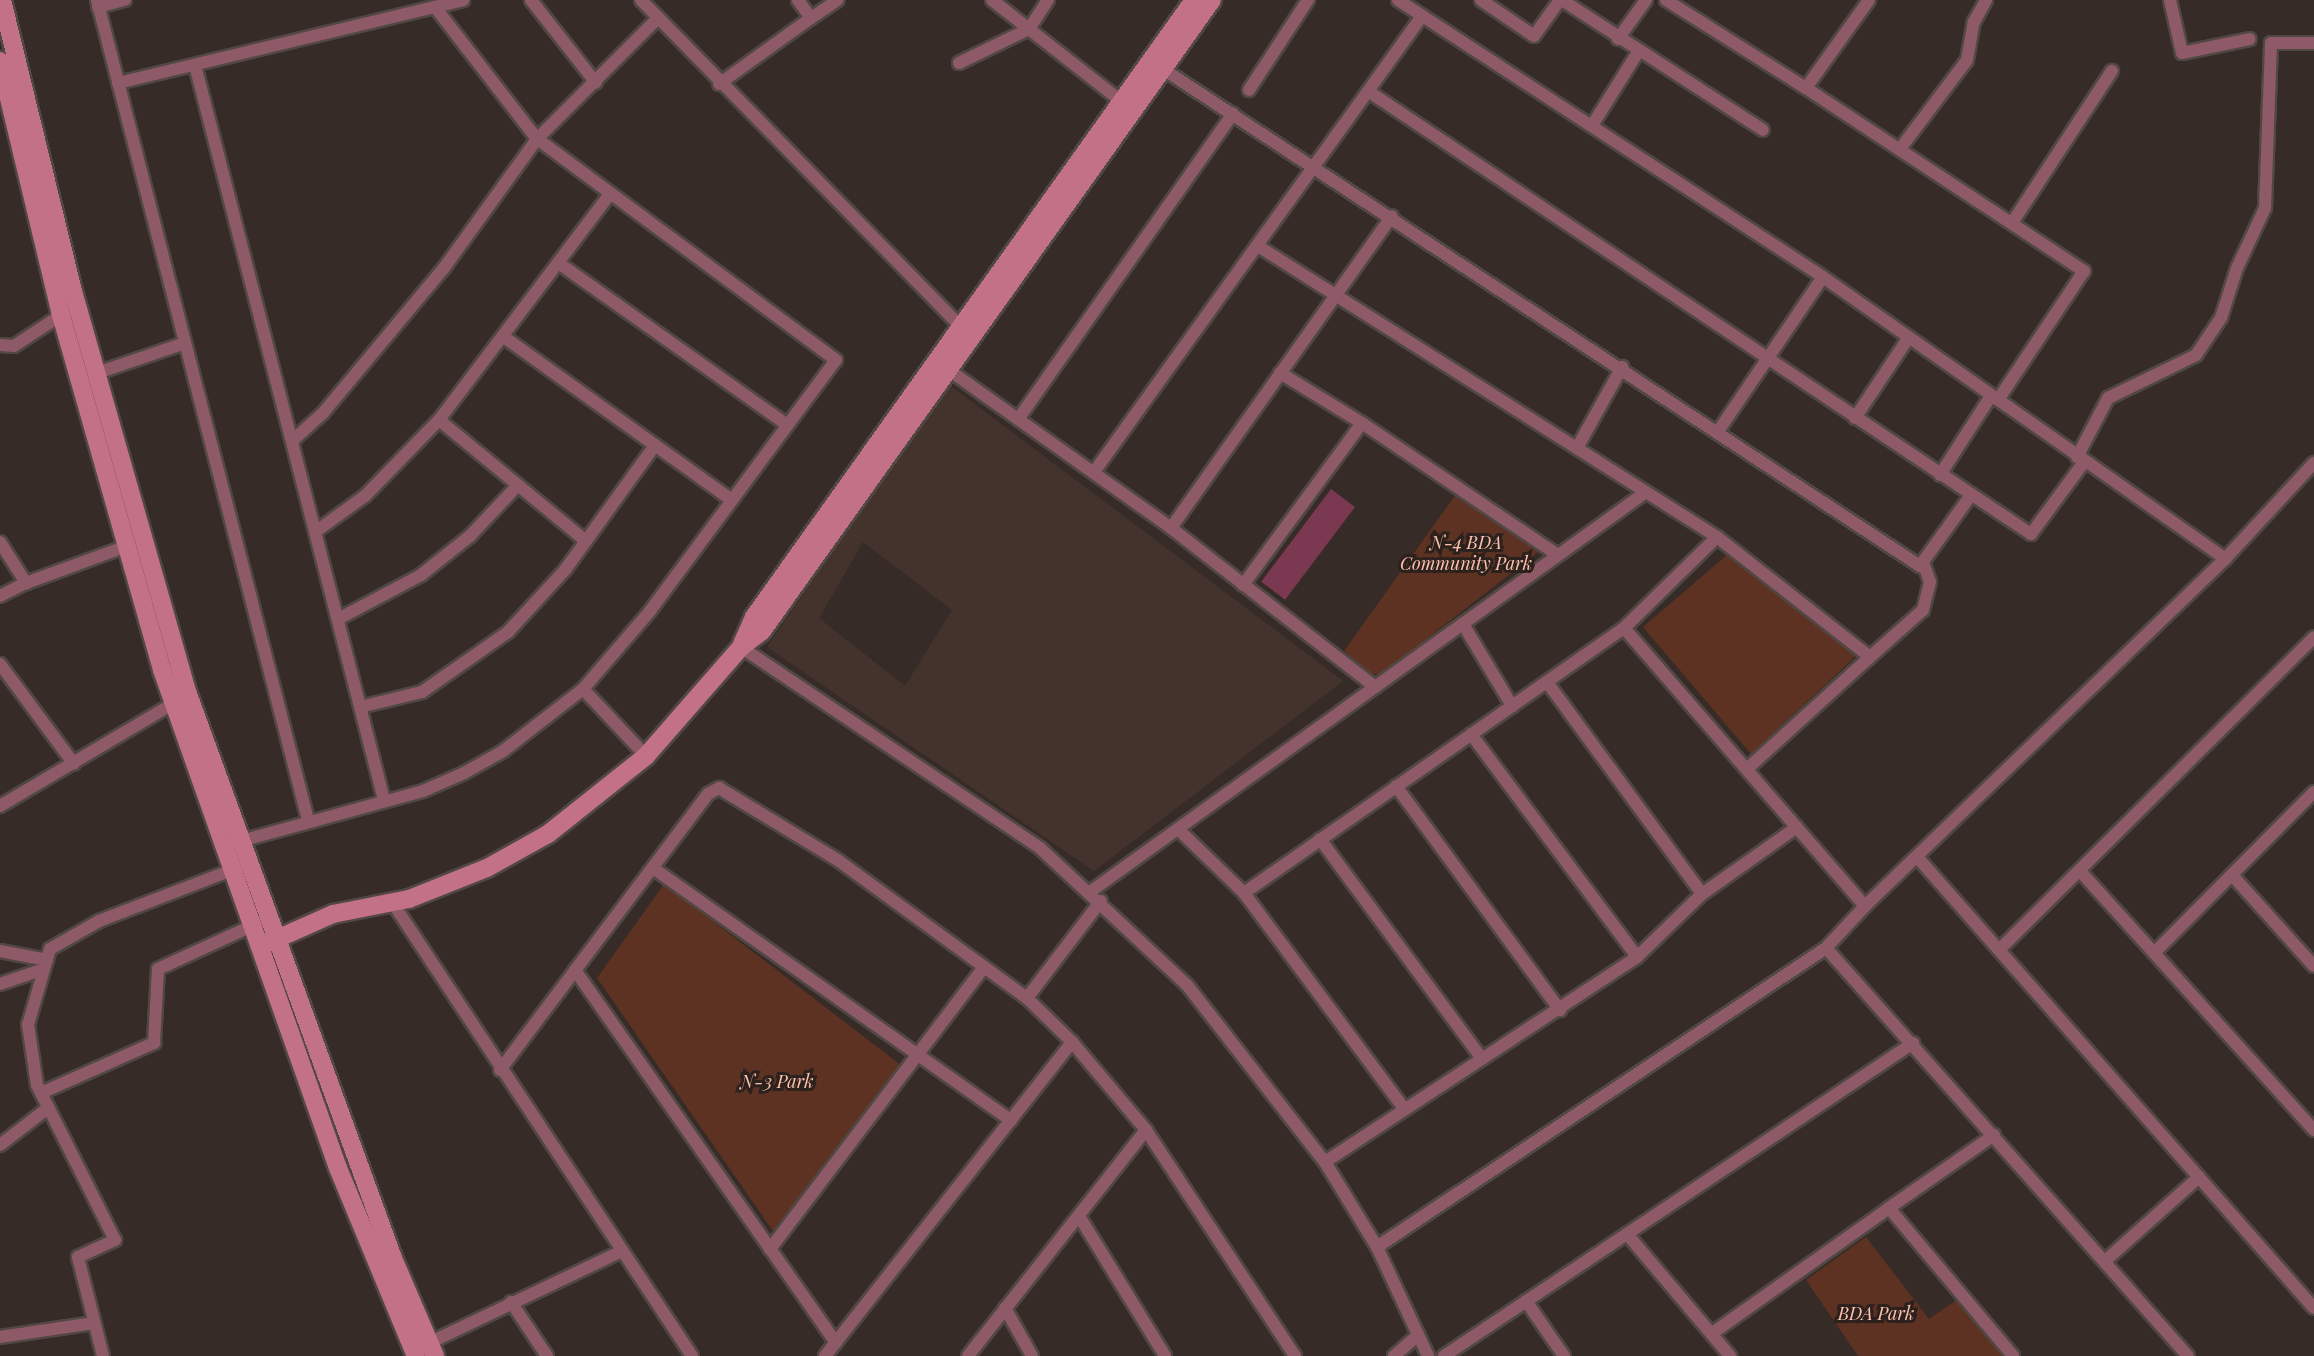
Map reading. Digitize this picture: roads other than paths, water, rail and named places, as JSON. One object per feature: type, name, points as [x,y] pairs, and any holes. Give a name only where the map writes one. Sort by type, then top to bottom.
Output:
[{"type":"street","points":[[2,0],[97,373],[123,501],[127,546],[174,702],[261,922],[338,1168],[427,1352],[511,1302],[622,1251]]},
{"type":"street","points":[[125,0],[97,3],[307,820]]},
{"type":"street","points":[[118,83],[463,0]]},
{"type":"street","points":[[531,0],[596,83]]},
{"type":"street","points":[[640,0],[656,20],[966,332]]},
{"type":"street","points":[[798,0],[811,18]]},
{"type":"street","points":[[719,84],[838,0]]},
{"type":"street","points":[[992,0],[1122,102]]},
{"type":"street","points":[[959,62],[1029,29],[1048,0]]},
{"type":"street","points":[[268,942],[333,914],[392,902],[486,868],[548,834],[646,756],[741,647],[762,631],[949,370],[966,332],[1194,0]]},
{"type":"street","points":[[741,647],[754,617],[1212,0]]},
{"type":"street","points":[[1249,90],[1308,0]]},
{"type":"street","points":[[1398,0],[1593,124],[1823,277],[2225,559]]},
{"type":"street","points":[[1481,0],[1534,36],[1561,0],[1763,130]]},
{"type":"street","points":[[1618,39],[1646,0]]},
{"type":"street","points":[[1666,0],[1806,88],[2084,271],[1940,475]]},
{"type":"street","points":[[1806,88],[1869,0]]},
{"type":"street","points":[[1900,149],[1967,60],[1974,22],[1986,0]]},
{"type":"street","points":[[2170,0],[2182,53],[2250,38]]},
{"type":"street","points":[[237,842],[307,820],[424,791],[474,767],[583,689],[650,611],[729,498],[836,360],[537,139],[435,8]]},
{"type":"street","points":[[1094,472],[1371,93],[1422,16]]},
{"type":"street","points":[[292,441],[323,413],[444,268],[537,139],[596,83],[656,20]]},
{"type":"street","points":[[1371,93],[2031,534],[2081,459],[2108,398],[2196,355],[2216,328],[2265,208],[2271,43],[2314,43]]},
{"type":"street","points":[[1593,124],[1638,52]]},
{"type":"street","points":[[0,61],[3,92],[61,315],[237,842],[241,867]]},
{"type":"street","points":[[195,65],[384,800]]},
{"type":"street","points":[[1163,69],[1719,430],[1920,566],[1971,495]]},
{"type":"street","points":[[2012,223],[2112,71]]},
{"type":"street","points":[[1019,418],[1233,114]]},
{"type":"street","points":[[315,532],[365,496],[439,420],[610,194]]},
{"type":"street","points":[[1171,528],[1392,216]]},
{"type":"street","points":[[1258,247],[1717,537],[1870,657]]},
{"type":"street","points":[[559,264],[786,424]]},
{"type":"street","points":[[1719,430],[1823,277]]},
{"type":"street","points":[[0,345],[14,346],[61,315]]},
{"type":"street","points":[[504,337],[729,498]]},
{"type":"street","points":[[1855,418],[1909,337]]},
{"type":"street","points":[[97,373],[185,343]]},
{"type":"street","points":[[1577,448],[1622,367]]},
{"type":"street","points":[[949,370],[1171,528],[1375,687]]},
{"type":"street","points":[[1280,373],[1362,423],[1558,555]]},
{"type":"street","points":[[439,420],[586,541]]},
{"type":"street","points":[[1244,585],[1362,423]]},
{"type":"street","points":[[360,707],[422,692],[471,662],[537,604],[655,445]]},
{"type":"street","points":[[1377,1247],[1826,948],[1865,906],[1918,858],[2225,559],[2314,463]]},
{"type":"street","points":[[338,619],[421,575],[470,536],[518,485]]},
{"type":"street","points":[[1090,892],[1646,492]]},
{"type":"street","points":[[1244,893],[1624,628],[1717,537]]},
{"type":"street","points":[[0,542],[26,583]]},
{"type":"street","points":[[0,596],[26,583],[127,546]]},
{"type":"street","points":[[1747,769],[1923,610],[1930,582],[1923,562]]},
{"type":"street","points":[[1462,624],[1511,706]]},
{"type":"street","points":[[1624,628],[1865,906]]},
{"type":"street","points":[[1999,950],[2314,637]]},
{"type":"street","points":[[741,647],[1040,848],[1101,901],[1187,985],[1325,1162],[1377,1247],[1427,1356]]},
{"type":"street","points":[[0,664],[77,762]]},
{"type":"street","points":[[1547,682],[1702,894]]},
{"type":"street","points":[[583,689],[646,756]]},
{"type":"street","points":[[0,806],[174,702]]},
{"type":"street","points":[[1471,734],[1637,957]]},
{"type":"street","points":[[1396,786],[1560,1010]]},
{"type":"street","points":[[500,1070],[708,794],[719,788],[839,861],[1027,998],[1072,1042],[1146,1130],[1295,1356]]},
{"type":"street","points":[[2154,953],[2232,874],[2312,799]]},
{"type":"street","points":[[1325,1162],[1403,1107],[1560,1010],[1637,957],[1702,894],[1797,827]]},
{"type":"street","points":[[1178,829],[1244,893],[1403,1107]]},
{"type":"street","points":[[1320,839],[1482,1059]]},
{"type":"street","points":[[1918,858],[2314,1308]]},
{"type":"street","points":[[103,1356],[78,1257],[115,1240],[41,1093],[28,1025],[50,949],[99,921],[241,867]]},
{"type":"street","points":[[653,868],[1011,1121]]},
{"type":"street","points":[[2080,872],[2314,1130]]},
{"type":"street","points":[[2232,874],[2314,966]]},
{"type":"street","points":[[1027,998],[1101,901]]},
{"type":"street","points":[[392,902],[500,1070],[692,1356]]},
{"type":"street","points":[[41,1093],[154,1043],[159,1034],[158,969],[261,922]]},
{"type":"street","points":[[1826,948],[2188,1356]]},
{"type":"street","points":[[0,951],[46,964]]},
{"type":"street","points":[[0,984],[46,964]]},
{"type":"street","points":[[771,1249],[921,1055],[984,967]]},
{"type":"street","points":[[575,970],[836,1343]]},
{"type":"street","points":[[825,1356],[1072,1042]]},
{"type":"street","points":[[1444,1356],[1913,1043]]},
{"type":"street","points":[[0,1145],[48,1108]]},
{"type":"street","points":[[968,1356],[1146,1130]]},
{"type":"street","points":[[1714,1332],[1994,1135]]},
{"type":"street","points":[[2105,1261],[2200,1178]]},
{"type":"street","points":[[1889,1208],[2013,1356]]},
{"type":"street","points":[[1079,1216],[1165,1356]]},
{"type":"street","points":[[1627,1234],[1714,1332],[1730,1356]]},
{"type":"street","points":[[1527,1301],[1564,1356]]},
{"type":"street","points":[[511,1302],[547,1356]]},
{"type":"street","points":[[1005,1308],[1032,1356]]},
{"type":"street","points":[[0,1338],[94,1323]]},
{"type":"street","points":[[1394,1356],[1418,1335]]},
{"type":"park label","name":"N-4 BDA Community Park","points":[[1466,553]]},
{"type":"park label","name":"N-3 Park","points":[[777,1081]]},
{"type":"park label","name":"BDA Park","points":[[1876,1313]]}]
